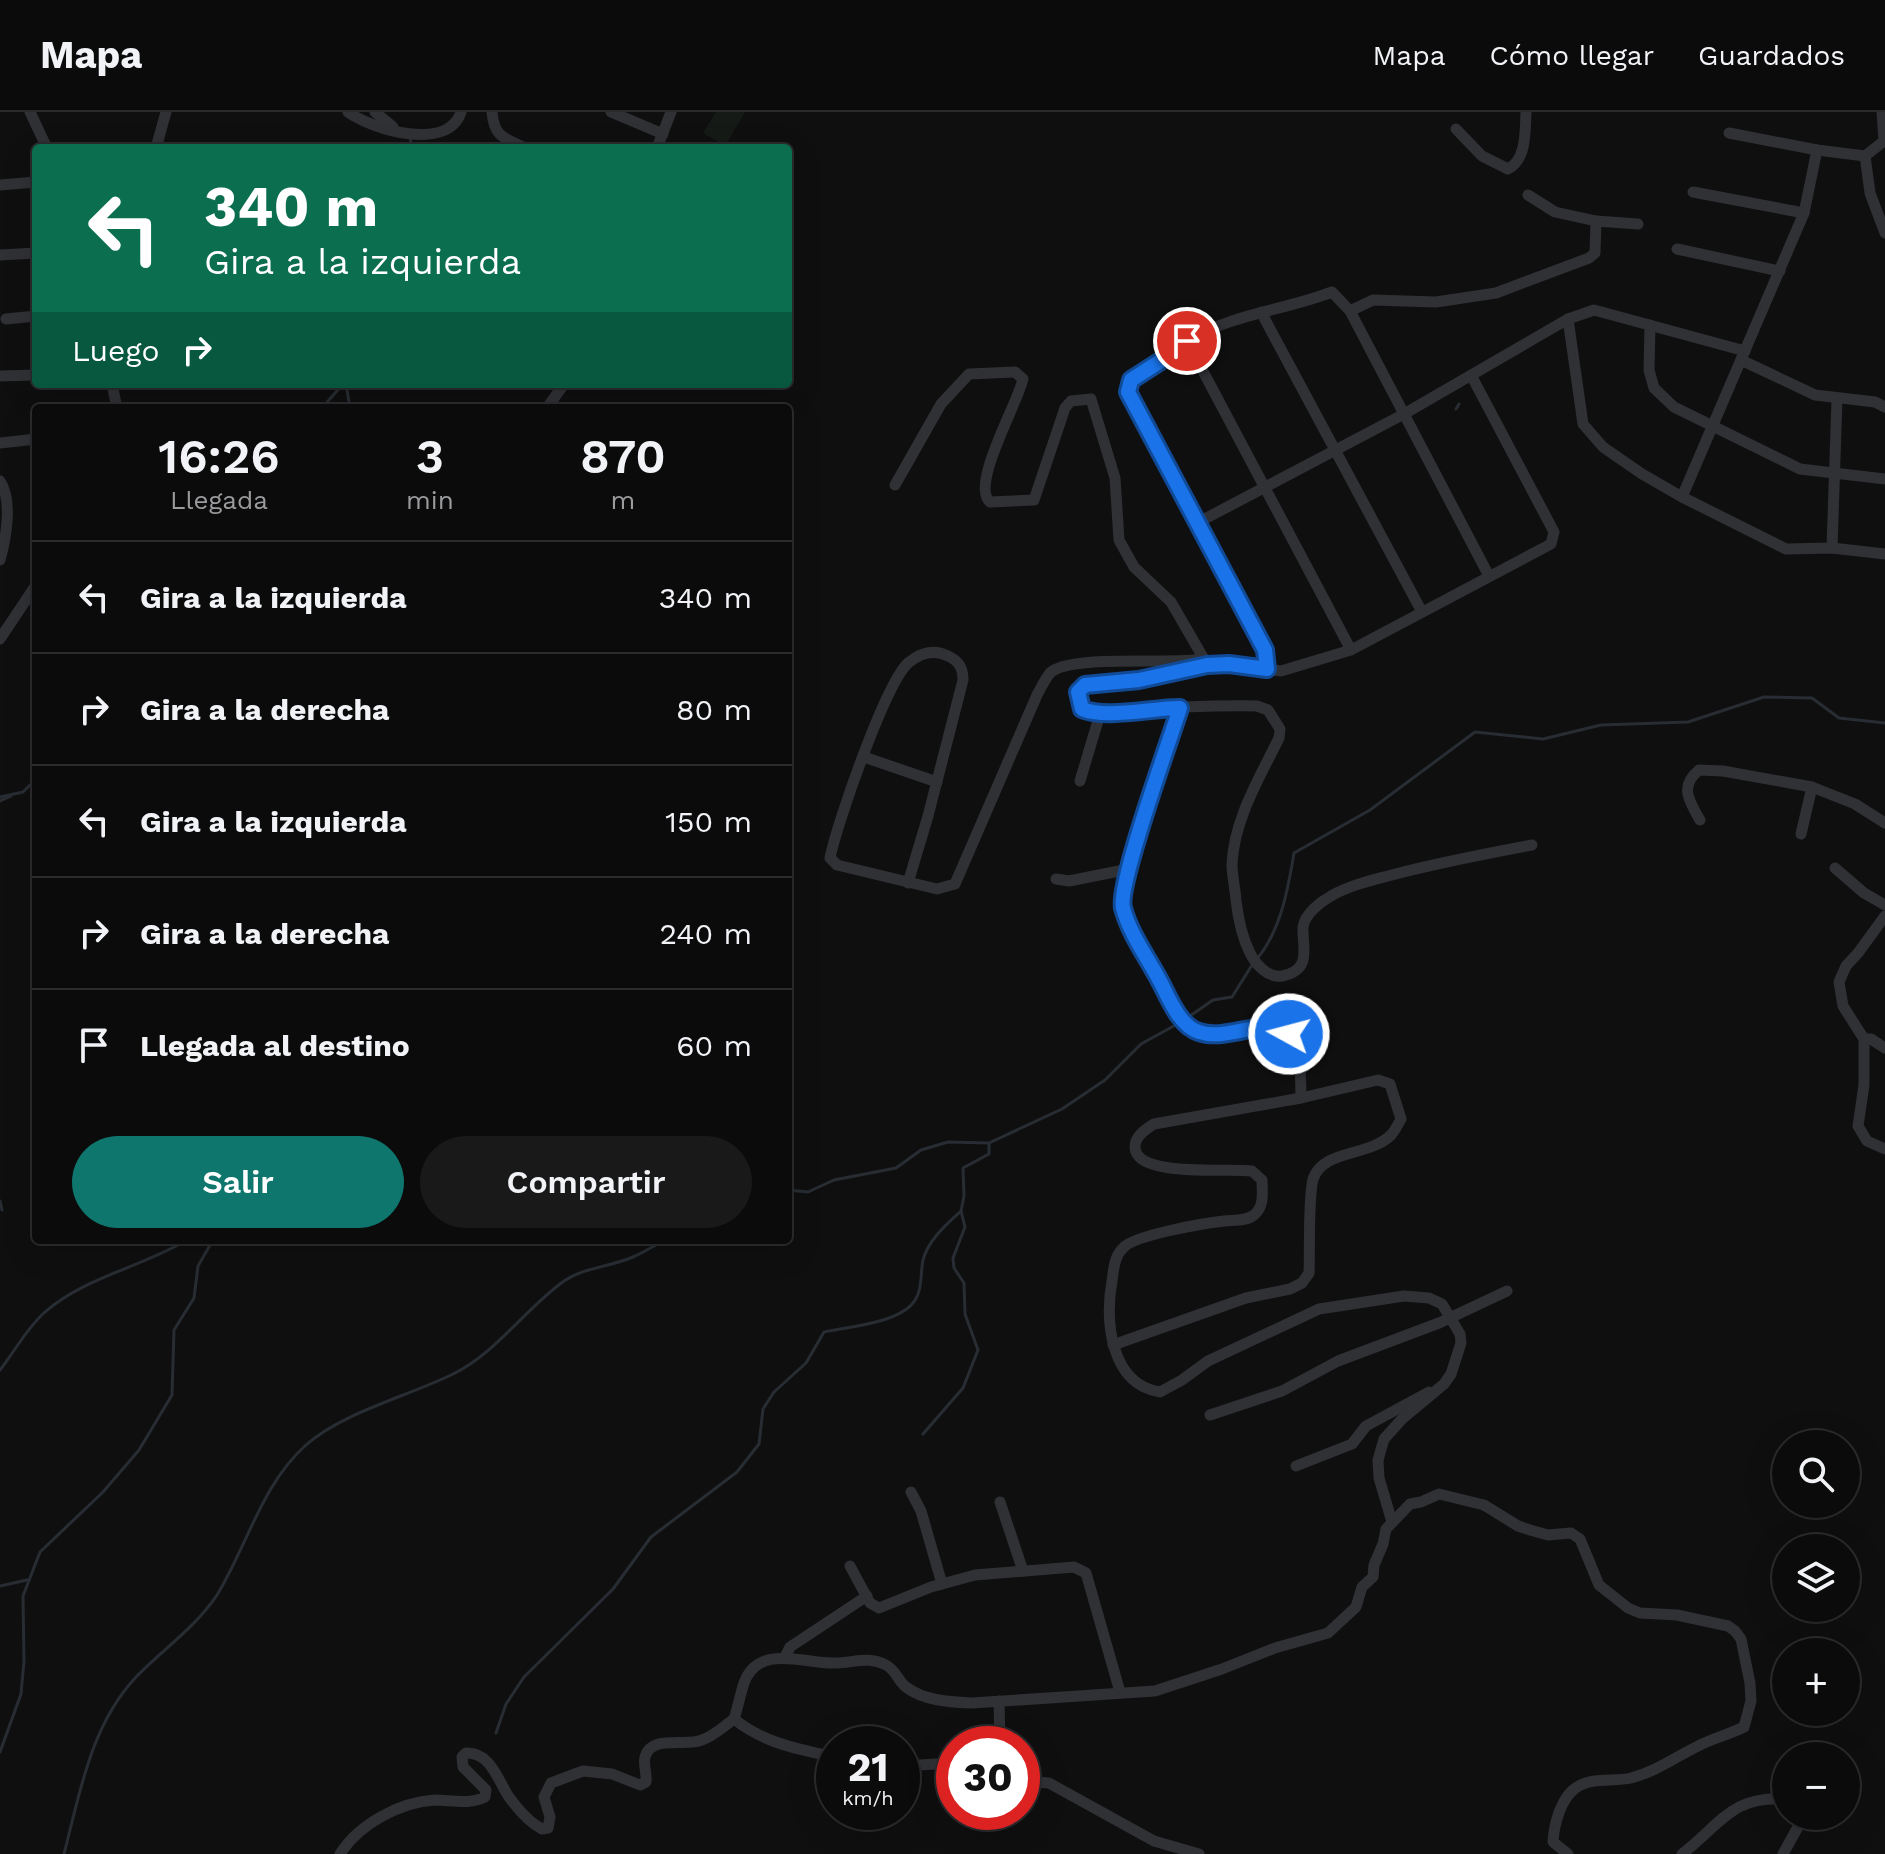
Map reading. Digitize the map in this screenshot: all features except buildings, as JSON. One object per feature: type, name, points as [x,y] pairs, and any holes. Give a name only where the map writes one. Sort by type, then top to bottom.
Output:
[{"type":"street","points":[[30,112],[45,144]]},
{"type":"street","points":[[157,144],[166,112]]},
{"type":"street","points":[[348,112],[369,124],[421,134],[451,129],[461,112]]},
{"type":"street","points":[[375,112],[401,131]]},
{"type":"street","points":[[492,112],[494,129],[517,144]]},
{"type":"street","points":[[611,112],[663,134]]},
{"type":"street","points":[[659,144],[671,112]]},
{"type":"street","points":[[1456,129],[1482,156],[1508,169],[1519,161],[1526,112]]},
{"type":"street","points":[[1729,133],[1865,156],[1885,142],[1882,112]]},
{"type":"street","points":[[1682,497],[1804,213],[1817,150]]},
{"type":"street","points":[[1865,156],[1870,193],[1881,210],[1885,233]]},
{"type":"street","points":[[0,185],[32,182]]},
{"type":"street","points":[[1693,192],[1804,213]]},
{"type":"street","points":[[1528,195],[1555,212],[1596,221],[1638,224]]},
{"type":"street","points":[[1350,311],[1373,300],[1436,302],[1496,293],[1531,282],[1595,253],[1596,221]]},
{"type":"street","points":[[1677,249],[1780,271]]},
{"type":"street","points":[[0,255],[32,253]]},
{"type":"street","points":[[1267,669],[1265,650],[1128,392],[1131,380],[1170,355],[1177,344],[1219,325],[1301,304],[1332,292],[1350,311],[1489,576]]},
{"type":"street","points":[[1197,523],[1404,414],[1568,319],[1594,310],[1743,355],[1815,395],[1875,402],[1885,407]]},
{"type":"street","points":[[1261,312],[1422,612]]},
{"type":"street","points":[[6,319],[32,316]]},
{"type":"street","points":[[1568,319],[1583,424],[1603,447],[1682,497],[1786,549],[1832,548],[1885,554]]},
{"type":"street","points":[[1650,325],[1649,370],[1654,388],[1674,407],[1800,469],[1885,479]]},
{"type":"street","points":[[1187,341],[1351,650]]},
{"type":"street","points":[[895,485],[941,404],[972,373],[1015,372],[1023,379],[993,452],[983,490],[990,502],[1034,500],[1065,408],[1071,401],[1091,399],[1116,483],[1119,540],[1134,567],[1171,602],[1206,662]]},
{"type":"street","points":[[0,376],[32,375]]},
{"type":"street","points":[[908,883],[963,680],[963,669],[954,659],[939,652],[925,653],[907,664],[885,704],[830,858],[837,865],[908,883],[937,889],[955,884],[1037,695],[1051,673],[1064,665],[1083,661],[1206,662],[1281,671],[1351,650],[1551,544],[1554,532],[1471,375]]},
{"type":"street","points":[[1832,548],[1837,399]]},
{"type":"street","points":[[0,443],[32,439]]},
{"type":"street","points":[[0,481],[7,497],[7,509],[0,560]]},
{"type":"street","points":[[0,639],[32,591]]},
{"type":"street","points":[[1206,662],[1139,680],[1081,687],[1078,692],[1082,709],[1100,714],[1155,708],[1257,706],[1268,710],[1280,729],[1279,738],[1238,830],[1232,864],[1239,922],[1254,961],[1278,977],[1300,967],[1306,953],[1303,925],[1309,914],[1330,896],[1403,872],[1532,845]]},
{"type":"street","points":[[1180,708],[1129,869],[1122,900],[1124,910],[1170,1001],[1198,1032],[1271,1027],[1282,1029],[1294,1040],[1298,1049],[1301,1098]]},
{"type":"street","points":[[1080,781],[1100,714]]},
{"type":"street","points":[[864,757],[937,782]]},
{"type":"street","points":[[1700,820],[1687,798],[1688,781],[1699,770],[1723,771],[1812,787],[1855,804],[1885,823]]},
{"type":"street","points":[[1801,834],[1812,787]]},
{"type":"street","points":[[1835,868],[1864,893],[1885,905]]},
{"type":"street","points":[[1056,879],[1069,881],[1129,869]]},
{"type":"street","points":[[1885,916],[1846,966],[1839,982],[1843,1006],[1864,1039],[1864,1085],[1858,1126],[1867,1141],[1885,1149]]},
{"type":"street","points":[[1864,1039],[1871,1039],[1885,1048]]},
{"type":"street","points":[[1113,1345],[1246,1298],[1290,1289],[1302,1283],[1309,1273],[1313,1181],[1320,1165],[1367,1151],[1392,1134],[1401,1119],[1390,1084],[1378,1080],[1301,1098],[1154,1124],[1140,1135],[1135,1151],[1145,1162],[1169,1168],[1252,1171],[1262,1180],[1263,1199],[1254,1215],[1245,1219],[1146,1237],[1122,1248],[1116,1255],[1109,1296],[1108,1327],[1113,1345],[1130,1376],[1144,1387],[1160,1392],[1208,1361],[1319,1309],[1404,1296],[1429,1298],[1442,1304],[1460,1334],[1461,1343],[1451,1374],[1384,1439],[1378,1460],[1379,1478],[1392,1522]]},
{"type":"street","points":[[1210,1415],[1282,1391],[1338,1361],[1452,1317],[1507,1291]]},
{"type":"street","points":[[1296,1466],[1352,1444],[1366,1426],[1444,1384]]},
{"type":"street","points":[[911,1492],[921,1511],[942,1584]]},
{"type":"street","points":[[340,1854],[363,1829],[399,1807],[419,1802],[467,1801],[485,1797],[483,1784],[463,1767],[462,1757],[466,1753],[473,1753],[490,1765],[510,1798],[542,1829],[548,1828],[550,1824],[544,1797],[551,1783],[583,1771],[612,1774],[640,1785],[646,1782],[645,1757],[649,1750],[673,1742],[692,1744],[701,1741],[734,1719],[744,1682],[751,1671],[776,1658],[833,1664],[860,1659],[879,1662],[895,1672],[908,1689],[948,1702],[1155,1691],[1179,1684],[1275,1648],[1328,1633],[1356,1607],[1362,1587],[1373,1577],[1386,1529],[1410,1504],[1439,1494],[1484,1505],[1530,1530],[1548,1535],[1571,1533],[1580,1539],[1599,1585],[1628,1608],[1640,1613],[1677,1615],[1728,1626],[1741,1639],[1751,1701],[1744,1727],[1708,1741],[1648,1773],[1574,1788],[1554,1825],[1553,1835],[1557,1848],[1568,1854]]},
{"type":"street","points":[[1000,1502],[1023,1571]]},
{"type":"street","points":[[850,1566],[870,1603],[879,1608],[975,1575],[1074,1567],[1086,1573],[1120,1692]]},
{"type":"street","points":[[785,1657],[790,1647],[867,1596]]},
{"type":"street","points":[[999,1701],[1000,1726]]},
{"type":"street","points":[[734,1719],[773,1742],[816,1754]]},
{"type":"street","points":[[1040,1782],[1049,1783],[1154,1841],[1199,1854]]},
{"type":"street","points":[[1682,1854],[1735,1809],[1749,1801],[1772,1800]]},
{"type":"street","points":[[1783,1854],[1796,1830]]},
{"type":"shaded area","points":[[716,112],[745,112],[726,144],[703,133]]},
{"type":"waterway","points":[[410,144],[411,136]]},
{"type":"waterway","points":[[326,404],[340,388]]},
{"type":"waterway","points":[[347,388],[349,404]]},
{"type":"waterway","points":[[1456,409],[1459,404]]},
{"type":"waterway","points":[[1257,959],[1278,922],[1294,853],[1370,810],[1475,732],[1543,739],[1601,725],[1688,722],[1764,697],[1812,698],[1839,718],[1885,723]]},
{"type":"waterway","points":[[0,797],[23,792],[32,783]]},
{"type":"waterway","points":[[0,801],[11,796]]},
{"type":"waterway","points":[[1187,1018],[1213,1000],[1232,997],[1252,965]]},
{"type":"waterway","points":[[792,1190],[808,1192],[834,1180],[896,1168],[921,1150],[948,1142],[989,1143],[1062,1109],[1105,1080],[1141,1044],[1181,1022]]},
{"type":"waterway","points":[[923,1434],[963,1388],[978,1350],[965,1314],[964,1283],[954,1268],[953,1258],[965,1227],[961,1211],[963,1168],[989,1154],[989,1143]]},
{"type":"waterway","points":[[0,1201],[2,1210]]},
{"type":"waterway","points":[[496,1733],[506,1704],[524,1677],[613,1589],[651,1537],[737,1472],[759,1444],[763,1409],[774,1392],[806,1363],[824,1332],[884,1320],[906,1310],[913,1303],[929,1246],[961,1211]]},
{"type":"waterway","points":[[0,1370],[32,1326],[61,1300],[179,1244]]},
{"type":"waterway","points":[[0,1752],[21,1694],[23,1596],[40,1552],[103,1492],[139,1450],[172,1395],[174,1330],[194,1298],[198,1266],[211,1244]]},
{"type":"waterway","points":[[64,1854],[89,1760],[108,1716],[136,1677],[189,1628],[217,1595],[266,1497],[306,1445],[338,1423],[469,1365],[572,1276],[633,1257],[657,1244]]},
{"type":"waterway","points":[[0,1586],[27,1580]]},
{"type":"route","points":[[1187,341],[1177,344],[1170,355],[1131,380],[1128,392],[1265,650],[1267,669],[1229,664],[1207,665],[1139,680],[1085,685],[1078,692],[1078,700],[1082,709],[1100,714],[1180,708],[1122,900],[1130,923],[1176,1011],[1198,1032],[1271,1027],[1289,1034]]}]
